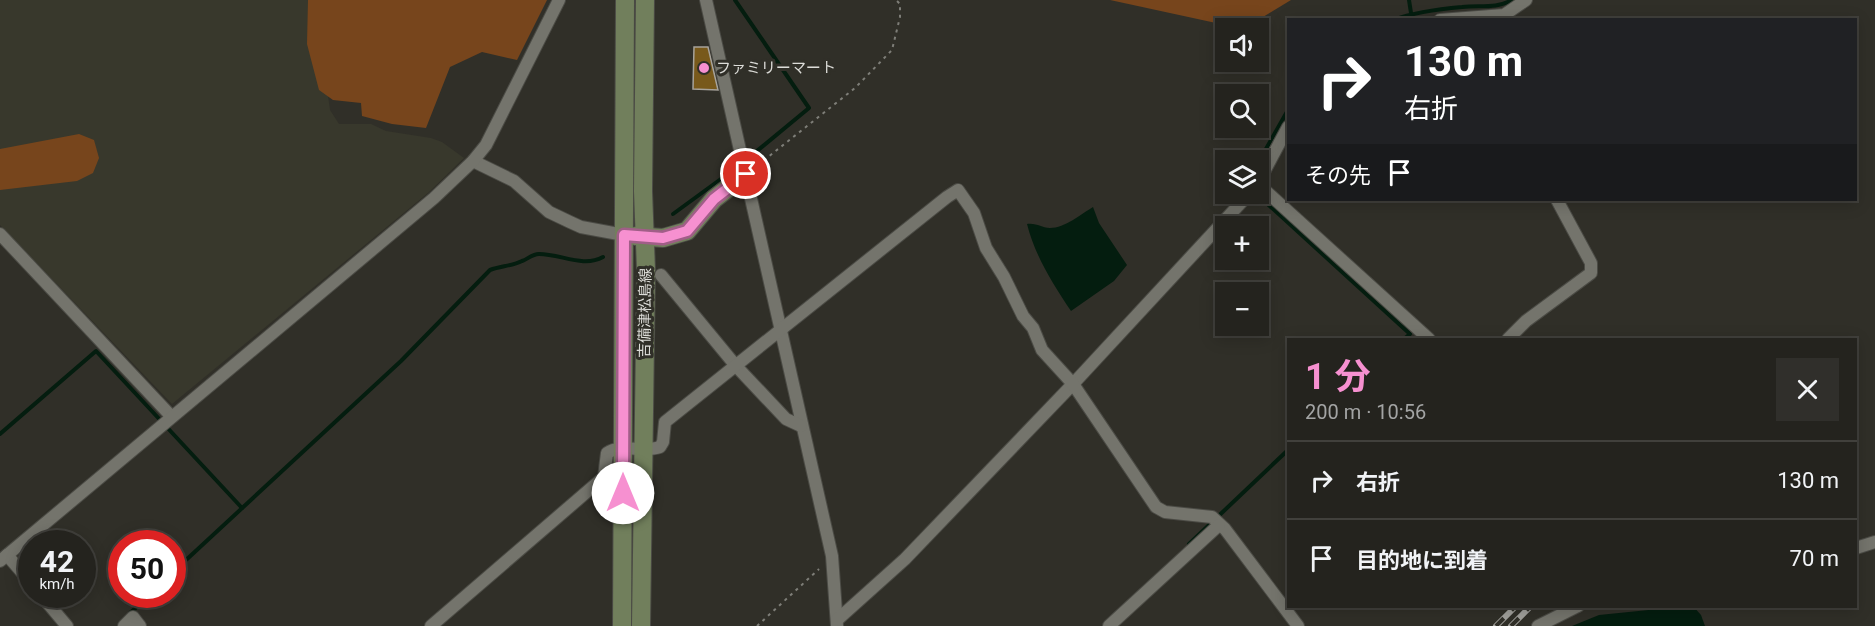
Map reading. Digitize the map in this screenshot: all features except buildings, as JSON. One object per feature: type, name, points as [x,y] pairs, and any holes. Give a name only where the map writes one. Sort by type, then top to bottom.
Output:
[{"type":"main road","name":"吉備津松島線","points":[[622,626],[625,0]]},
{"type":"main road","name":"吉備津松島線","points":[[641,626],[646,270],[643,191],[645,0]]},
{"type":"main road","points":[[624,235],[663,238],[687,231],[745,167]]},
{"type":"street","points":[[18,571],[4,558],[350,270],[474,161],[486,145],[559,0]]},
{"type":"street","points":[[706,0],[832,556],[837,623]]},
{"type":"street","points":[[1483,18],[1505,17],[1526,0]]},
{"type":"street","points":[[1269,162],[1287,129]]},
{"type":"street","points":[[474,161],[514,181],[549,212],[581,227],[624,235]]},
{"type":"street","points":[[431,626],[604,477],[607,453],[612,449],[642,450],[660,447],[663,442],[665,422],[937,204],[958,190],[974,213],[986,248],[1004,277],[1023,316],[1033,328],[1042,350],[1073,384],[1156,507],[1165,512],[1216,522],[1226,529],[1298,626]]},
{"type":"street","points":[[1269,193],[1428,338]]},
{"type":"street","points":[[1510,338],[1526,321],[1591,273],[1591,263],[1558,201]]},
{"type":"street","points":[[837,623],[906,559],[1073,384],[1240,204]]},
{"type":"street","points":[[0,234],[166,421]]},
{"type":"street","points":[[661,274],[736,366],[786,419],[801,426]]},
{"type":"street","points":[[1109,626],[1216,522]]},
{"type":"street","points":[[1857,548],[1875,542]]},
{"type":"street","points":[[51,608],[66,626]]},
{"type":"street","points":[[1538,626],[1574,608]]},
{"type":"street","points":[[124,626],[133,617],[140,626]]},
{"type":"path","points":[[745,167],[855,88],[892,50],[900,17],[900,4],[896,0]]},
{"type":"path","points":[[757,626],[832,556]]},
{"type":"shaded area","points":[[0,0],[384,0],[328,96],[330,110],[339,124],[371,124],[386,131],[431,138],[442,142],[464,158],[428,193],[172,404],[0,225]]},
{"type":"shaded area","points":[[308,0],[547,0],[517,60],[482,52],[450,67],[426,128],[392,124],[362,116],[361,103],[333,100],[319,90],[307,44]]},
{"type":"shaded area","points":[[1110,0],[1291,0],[1261,18],[1215,18],[1215,23]]},
{"type":"shaded area","points":[[79,134],[94,140],[99,158],[93,173],[77,181],[0,190],[0,149]]},
{"type":"shaded area","points":[[1093,207],[1099,223],[1127,265],[1114,281],[1071,311],[1051,280],[1030,236],[1027,224],[1047,228],[1056,227]]},
{"type":"shaded area","points":[[1668,608],[1695,608],[1701,615],[1705,626],[1572,626],[1599,615]]},
{"type":"waterway","points":[[735,0],[809,108],[746,160]]},
{"type":"waterway","points":[[1409,0],[1411,13]]},
{"type":"waterway","points":[[1400,18],[1427,11],[1494,6],[1512,0]]},
{"type":"waterway","points":[[1265,150],[1287,112]]},
{"type":"waterway","points":[[673,214],[740,165]]},
{"type":"waterway","points":[[1268,204],[1410,334],[1405,338]]},
{"type":"waterway","points":[[186,560],[401,361],[490,270],[518,263],[537,254],[580,261],[603,257]]},
{"type":"waterway","points":[[0,434],[96,351],[242,508]]},
{"type":"waterway","points":[[1189,544],[1287,451]]},
{"type":"waterway","points":[[130,613],[136,608]]},
{"type":"railway","points":[[1496,626],[1514,608]]},
{"type":"railway","points":[[1511,626],[1529,608]]},
{"type":"place","name":"ファミリーマート","points":[[704,68]]},
{"type":"route","points":[[623,493],[624,235],[663,238],[679,235],[695,223],[714,199],[746,174]]}]
